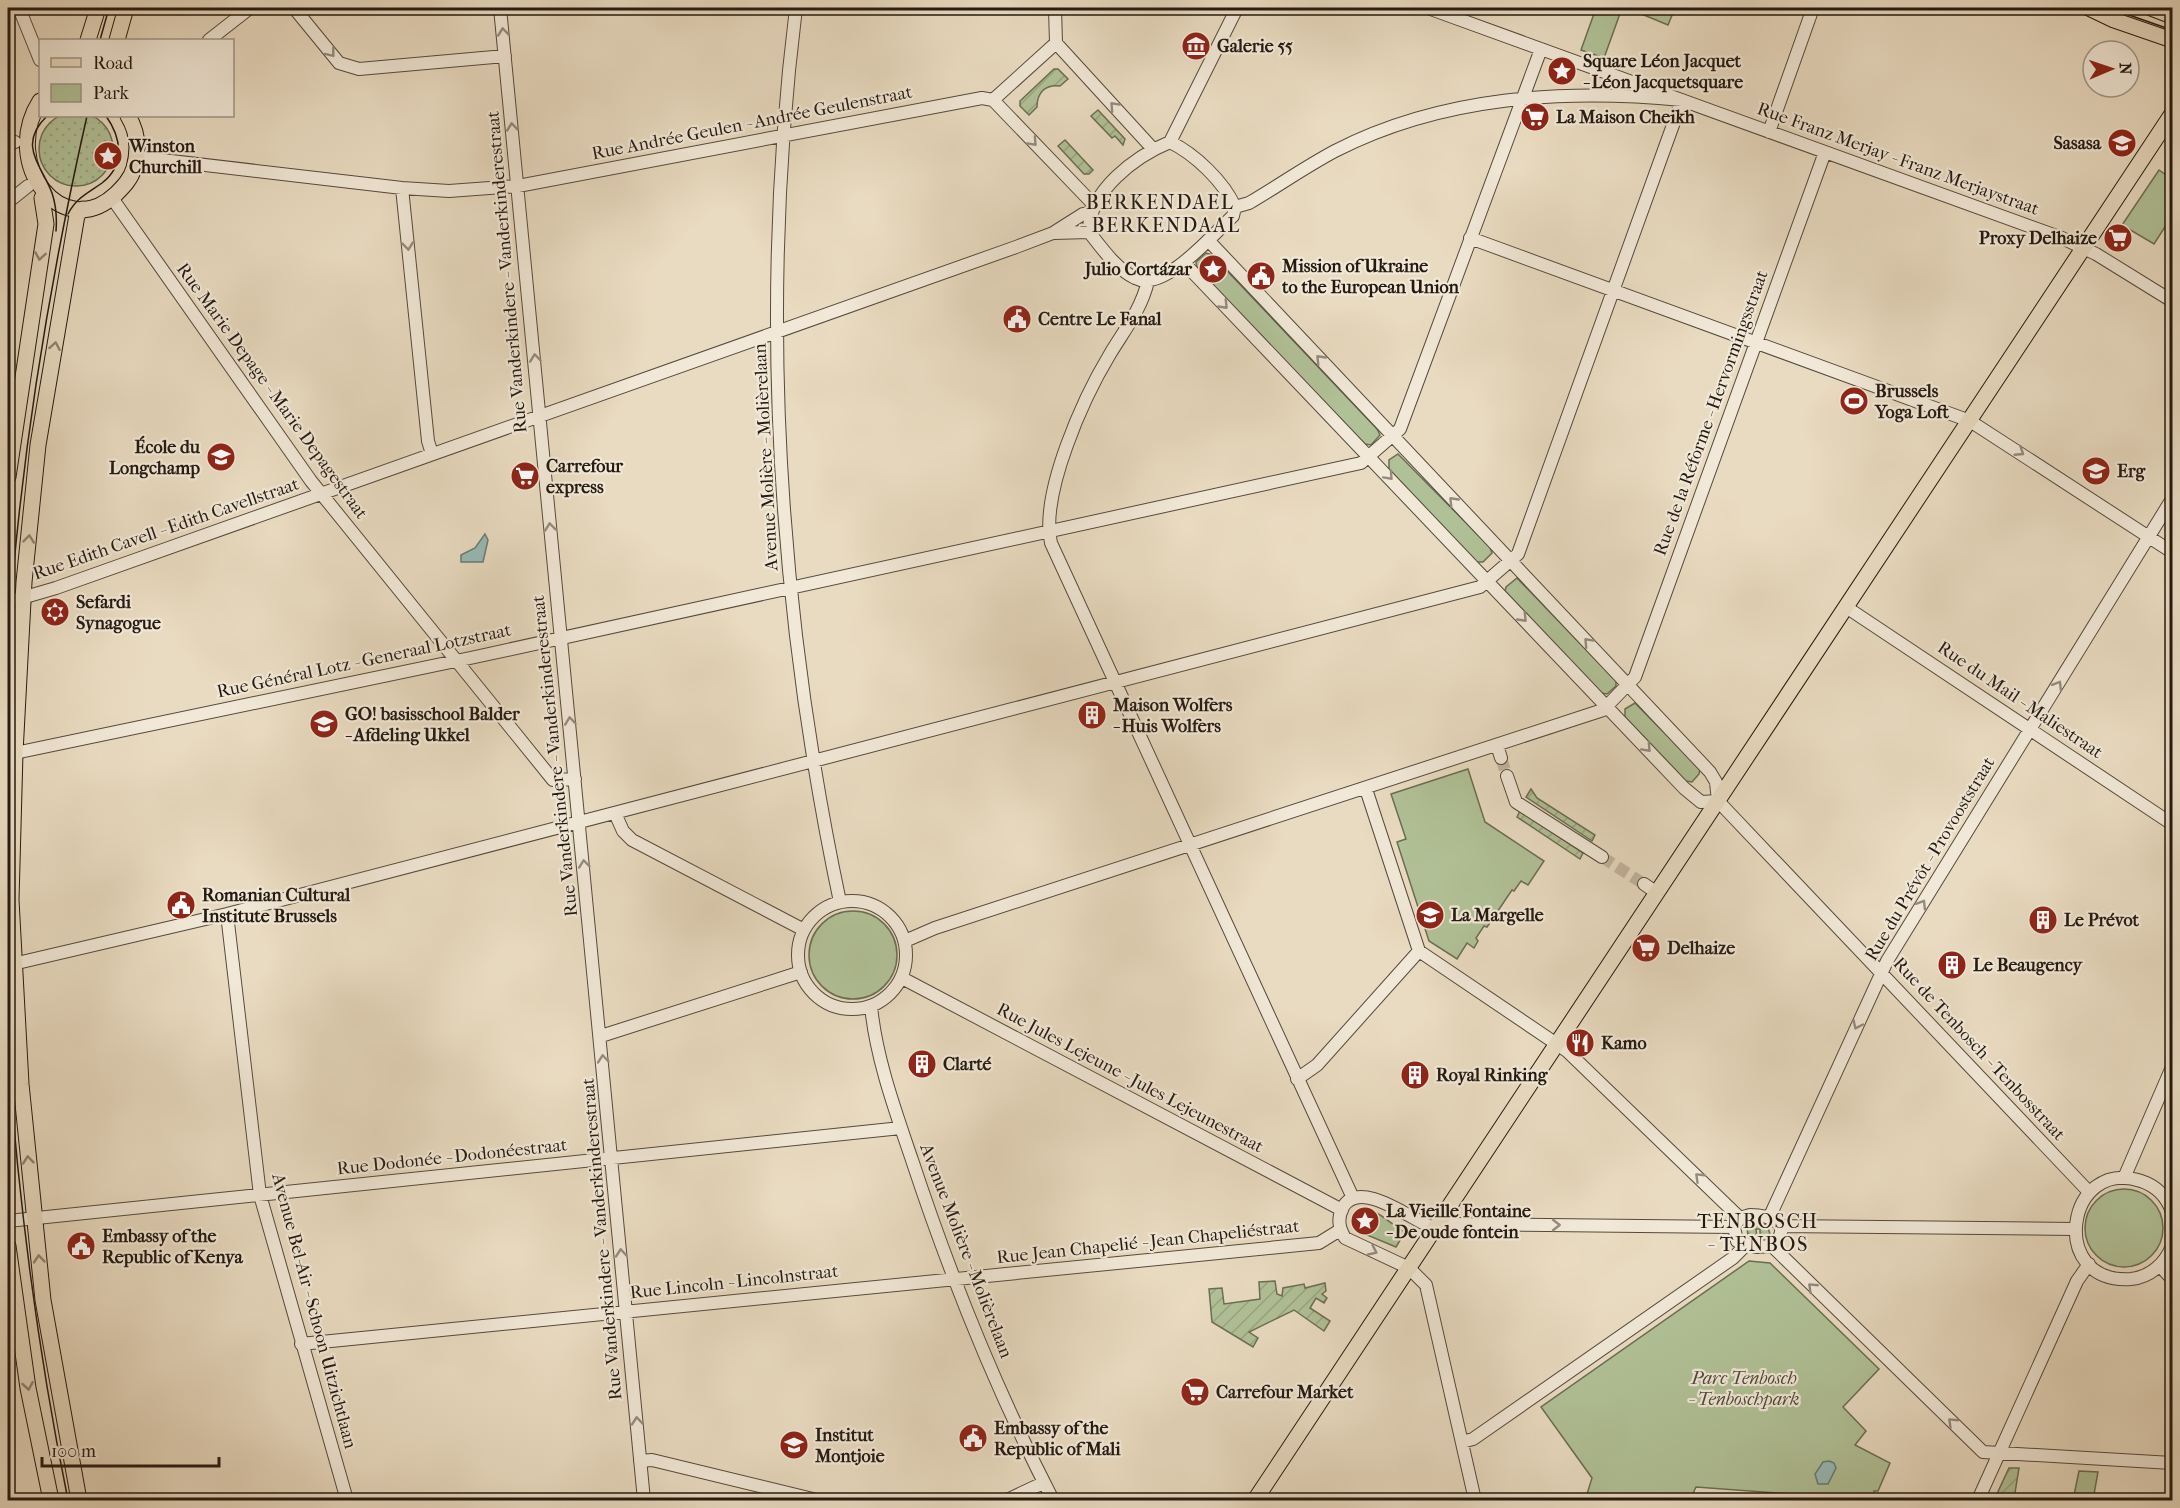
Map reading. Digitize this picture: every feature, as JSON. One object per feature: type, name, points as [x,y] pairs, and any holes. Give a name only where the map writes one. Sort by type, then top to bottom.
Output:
[{"type":"main road","points":[[88,39],[98,8]]},
{"type":"main road","points":[[117,39],[126,8]]},
{"type":"main road","points":[[2089,8],[2114,20],[2172,40]]},
{"type":"main road","points":[[2151,8],[2172,15]]},
{"type":"main road","points":[[39,102],[29,112],[11,143],[21,171],[28,186],[42,198],[61,207],[83,209]]},
{"type":"main road","points":[[1255,1500],[1558,1043],[1651,889],[1718,801],[2172,114]]},
{"type":"main road","points":[[79,1500],[43,1300],[21,1084],[11,900],[15,753],[23,598],[38,445],[77,215],[83,209],[112,198],[128,180],[137,157],[137,140],[128,117]]},
{"type":"main road","points":[[8,477],[46,224],[42,198]]},
{"type":"main road","points":[[8,1245],[28,1388],[51,1500]]},
{"type":"street","points":[[19,8],[39,58]]},
{"type":"street","points":[[210,39],[250,8]]},
{"type":"street","points":[[294,8],[339,63],[359,69],[505,56]]},
{"type":"street","name":"Rue Vanderkindere - Vanderkinderestraat","points":[[500,8],[644,1500]]},
{"type":"street","name":"Avenue Molière - Molièrelaan","points":[[796,8],[780,212],[777,333],[782,489],[799,663],[840,902]]},
{"type":"street","points":[[1056,8],[1056,43],[1153,149]]},
{"type":"street","points":[[1053,233],[1093,209],[1121,173],[1136,159],[1170,142],[1237,8]]},
{"type":"street","name":"Rue Franz Merjay - Franz Merjaystraat","points":[[1428,8],[2085,248],[2172,301]]},
{"type":"street","points":[[1769,132],[1813,8]]},
{"type":"street","points":[[1056,43],[993,100],[1093,209]]},
{"type":"street","points":[[1370,457],[1400,429],[1541,49]]},
{"type":"street","points":[[13,964],[227,914],[1480,587],[1518,554],[1682,100],[1628,95],[1522,98],[1450,109],[1376,133],[1335,151],[1249,203],[1235,207]]},
{"type":"street","name":"Rue Andrée Geulen - Andrée Geulenstraat","points":[[137,157],[402,188],[449,191],[518,186],[981,98],[993,100]]},
{"type":"street","points":[[1089,232],[1119,266],[1135,278],[1148,281],[1184,263],[1233,216],[1235,207],[1231,197],[1185,150],[1170,142]]},
{"type":"street","name":"Rue de la Réforme - Hervormingsstraat","points":[[905,941],[935,928],[1599,713],[1635,677],[1825,152]]},
{"type":"street","points":[[8,202],[28,186]]},
{"type":"street","points":[[402,188],[428,441],[432,454]]},
{"type":"street","name":"Rue Marie Depage - Marie Depagestraat","points":[[112,198],[322,493],[553,780],[575,780]]},
{"type":"street","points":[[1089,232],[1093,209]]},
{"type":"street","points":[[1053,233],[1089,232]]},
{"type":"street","name":"Rue Edith Cavell - Edith Cavellstraat","points":[[8,602],[777,333],[1053,233]]},
{"type":"street","points":[[1470,238],[1970,421],[2172,552]]},
{"type":"street","points":[[1184,263],[1688,792],[1701,802],[1718,801],[1716,783],[1710,772],[1208,240]]},
{"type":"street","points":[[1148,281],[1138,313],[1109,355],[1071,435],[1050,502],[1048,532],[1114,684],[1353,1198]]},
{"type":"street","name":"Rue Général Lotz - Generaal Lotzstraat","points":[[15,753],[792,588],[1360,463],[1370,457]]},
{"type":"street","name":"Rue du Prévôt - Provooststraat","points":[[1770,1216],[1881,972],[2172,499]]},
{"type":"street","name":"Rue du Mail - Maliestraat","points":[[1846,607],[2172,824]]},
{"type":"street","points":[[1497,745],[1502,758]]},
{"type":"street","points":[[1507,776],[1516,802],[1602,857]]},
{"type":"street","points":[[1366,789],[1419,951],[1558,1043],[1737,1222],[1737,1241],[1756,1248],[1772,1246],[1778,1240],[1780,1226]]},
{"type":"street","name":"Rue de Tenbosch - Tenbosstraat","points":[[1718,801],[2090,1192]]},
{"type":"street","points":[[615,813],[623,831],[632,840],[804,930]]},
{"type":"street","points":[[840,902],[867,902],[884,910],[897,924],[905,941],[906,960],[902,978],[889,995],[871,1006],[848,1009],[826,1002],[808,986],[801,972],[799,946],[804,930],[815,915],[840,902]]},
{"type":"street","name":"Avenue Bel-Air - Schoon Uitzichtlaan","points":[[227,914],[260,1195],[347,1500]]},
{"type":"street","points":[[1297,1079],[1317,1065],[1419,951]]},
{"type":"street","points":[[601,1036],[801,972]]},
{"type":"street","name":"Rue Jules Lejeune - Jules Lejeunestraat","points":[[902,978],[1342,1210]]},
{"type":"street","name":"Avenue Molière - Molièrelaan","points":[[871,1006],[874,1036],[901,1128],[956,1278],[992,1369],[1043,1483],[1053,1500]]},
{"type":"street","points":[[2124,1178],[2172,1067]]},
{"type":"street","name":"Rue Dodonée - Dodonéestraat","points":[[8,1221],[901,1128]]},
{"type":"street","points":[[2172,1212],[2165,1197],[2156,1189],[2147,1183],[2124,1178],[2106,1182],[2090,1192],[2076,1215],[2074,1229],[2076,1242],[2089,1264],[2099,1272],[2122,1279],[2137,1278],[2160,1266],[2172,1246]]},
{"type":"street","points":[[1475,1500],[1426,1285],[1409,1268],[1345,1238],[1340,1230],[1339,1218],[1342,1210],[1353,1198],[1369,1196],[1435,1229],[1453,1224],[1737,1222],[1750,1215],[1770,1216],[1780,1226],[2074,1229]]},
{"type":"street","name":"Rue Jean Chapelié - Jean Chapeliéstraat","points":[[956,1278],[1319,1242],[1340,1230]]},
{"type":"street","points":[[1462,1442],[1482,1432],[1732,1258],[1746,1245]]},
{"type":"street","points":[[1772,1246],[1983,1452],[2172,1463]]},
{"type":"street","points":[[1978,1500],[2077,1281],[2089,1264]]},
{"type":"street","points":[[2160,1266],[2172,1279]]},
{"type":"street","name":"Rue Lincoln - Lincolnstraat","points":[[302,1344],[956,1278]]},
{"type":"street","points":[[640,1461],[652,1460],[817,1500]]},
{"type":"street","points":[[1008,1500],[1043,1483]]},
{"type":"green space","points":[[1596,8],[1622,8],[1604,58],[1581,50]]},
{"type":"green space","points":[[1627,8],[1675,8],[1668,25]]},
{"type":"green space","points":[[1054,69],[1058,69],[1068,79],[1060,86],[1050,86],[1043,90],[1038,98],[1037,107],[1029,115],[1020,106],[1020,101]]},
{"type":"green space","points":[[1098,110],[1125,139],[1123,145],[1115,136],[1112,138],[1091,116]]},
{"type":"green space","points":[[59,117],[93,117],[102,123],[112,142],[110,163],[102,175],[83,185],[62,183],[50,175],[40,156],[42,135],[50,123]]},
{"type":"green space","points":[[1065,140],[1093,170],[1089,174],[1084,174],[1058,146]]},
{"type":"green space","points":[[2159,170],[2172,179],[2172,216],[2154,244],[2122,225]]},
{"type":"green space","points":[[1206,253],[1212,255],[1377,429],[1380,435],[1371,445],[1365,444],[1197,268],[1196,262]]},
{"type":"green space","points":[[1398,454],[1490,547],[1492,553],[1483,562],[1476,562],[1389,469],[1389,460]]},
{"type":"green space","points":[[1517,578],[1616,681],[1616,686],[1607,694],[1601,693],[1505,591],[1506,587]]},
{"type":"green space","points":[[1635,703],[1700,769],[1692,782],[1686,781],[1625,717],[1625,709]]},
{"type":"green space","points":[[1468,769],[1485,822],[1544,861],[1528,885],[1521,881],[1514,891],[1512,890],[1487,927],[1484,926],[1476,938],[1478,941],[1474,948],[1467,943],[1457,959],[1429,941],[1397,842],[1406,839],[1391,794]]},
{"type":"green space","points":[[1531,789],[1537,798],[1595,835],[1592,841],[1526,797]]},
{"type":"green space","points":[[1520,811],[1583,853],[1580,859],[1517,817]]},
{"type":"green space","points":[[853,911],[870,914],[884,924],[894,938],[897,955],[894,972],[884,986],[870,996],[853,999],[836,996],[822,986],[812,972],[809,955],[812,938],[822,924],[836,914]]},
{"type":"green space","points":[[2124,1189],[2139,1192],[2152,1200],[2160,1213],[2163,1228],[2160,1243],[2152,1256],[2139,1264],[2124,1267],[2109,1264],[2096,1256],[2088,1243],[2085,1228],[2088,1213],[2096,1200],[2109,1192]]},
{"type":"green space","points":[[1366,1208],[1405,1232],[1396,1247],[1355,1230],[1352,1222],[1353,1215],[1358,1210]]},
{"type":"green space","points":[[1756,1223],[1767,1225],[1770,1234],[1760,1238],[1760,1229],[1756,1229],[1757,1238],[1748,1236],[1747,1227]]},
{"type":"green space","name":"Parc Tenbosch - Tenboschpark","points":[[1749,1261],[1770,1263],[1879,1369],[1843,1407],[1866,1431],[1855,1445],[1890,1463],[1878,1491],[1874,1491],[1873,1499],[1883,1500],[1804,1500],[1804,1495],[1696,1487],[1690,1500],[1600,1500],[1587,1494],[1592,1478],[1541,1407]]},
{"type":"green space","points":[[1275,1281],[1277,1294],[1282,1296],[1283,1288],[1304,1284],[1305,1288],[1325,1283],[1326,1291],[1322,1294],[1327,1298],[1324,1303],[1316,1298],[1310,1308],[1330,1321],[1324,1331],[1294,1310],[1249,1332],[1258,1338],[1253,1347],[1212,1322],[1209,1289],[1222,1288],[1224,1304],[1260,1299],[1259,1282]]},
{"type":"green space","points":[[2009,1468],[2019,1468],[2014,1499],[1996,1496]]},
{"type":"green space","points":[[2079,1471],[2098,1472],[2093,1500],[2073,1500]]},
{"type":"water","points":[[485,534],[488,540],[483,562],[461,562],[461,555],[475,548]]},
{"type":"water","points":[[1823,1462],[1834,1463],[1836,1468],[1828,1484],[1818,1484],[1815,1474]]},
{"type":"tunnel","points":[[1501,758],[1507,776]]},
{"type":"tunnel","points":[[1602,857],[1644,884]]},
{"type":"tram line","points":[[100,39],[109,8]]},
{"type":"tram line","points":[[2109,8],[2172,30]]},
{"type":"tram line","points":[[46,117],[38,126],[32,145],[53,198],[56,231]]},
{"type":"tram line","points":[[8,638],[20,506],[37,375],[60,245],[87,117]]},
{"type":"tram line","points":[[68,214],[79,200],[110,176],[115,168],[119,151],[118,142],[107,117]]},
{"type":"tram line","points":[[8,1055],[31,1279],[68,1500]]},
{"type":"place","name":"Galerie 55","points":[[1196,46]]},
{"type":"place","name":"Square Léon Jacquet - Léon Jacquetsquare","points":[[1562,71]]},
{"type":"place","name":"La Maison Cheikh","points":[[1535,117]]},
{"type":"place","name":"Sasasa","points":[[2122,143]]},
{"type":"place","name":"Winston Churchill","points":[[108,156]]},
{"type":"place","name":"Proxy Delhaize","points":[[2118,238]]},
{"type":"place","name":"Julio Cortázar","points":[[1213,269]]},
{"type":"place","name":"Mission of Ukraine to the European Union","points":[[1261,276]]},
{"type":"place","name":"Centre Le Fanal","points":[[1017,319]]},
{"type":"place","name":"Brussels Yoga Loft","points":[[1854,401]]},
{"type":"place","name":"École du Longchamp","points":[[221,457]]},
{"type":"place","name":"Erg","points":[[2096,471]]},
{"type":"place","name":"Carrefour express","points":[[525,476]]},
{"type":"place","name":"Sefardi Synagogue","points":[[55,612]]},
{"type":"place","name":"Maison Wolfers - Huis Wolfers","points":[[1092,715]]},
{"type":"place","name":"GO! basisschool Balder - Afdeling Ukkel","points":[[324,724]]},
{"type":"place","name":"Romanian Cultural Institute Brussels","points":[[181,905]]},
{"type":"place","name":"La Margelle","points":[[1430,915]]},
{"type":"place","name":"Le Prévot","points":[[2043,920]]},
{"type":"place","name":"Delhaize","points":[[1646,948]]},
{"type":"place","name":"Le Beaugency","points":[[1952,965]]},
{"type":"place","name":"Kamo","points":[[1580,1043]]},
{"type":"place","name":"Clarté","points":[[922,1064]]},
{"type":"place","name":"Royal Rinking","points":[[1415,1075]]},
{"type":"place","name":"La Vieille Fontaine - De oude fontein","points":[[1365,1221]]},
{"type":"place","name":"Embassy of the Republic of Kenya","points":[[81,1246]]},
{"type":"place","name":"Carrefour Market","points":[[1195,1392]]},
{"type":"place","name":"Embassy of the Republic of Mali","points":[[973,1438]]},
{"type":"place","name":"Institut Montjoie","points":[[794,1445]]},
{"type":"district","name":"BERKENDAEL - BERKENDAAL","points":[[1160,214]]},
{"type":"district","name":"TENBOSCH - TENBOS","points":[[1758,1232]]}]
